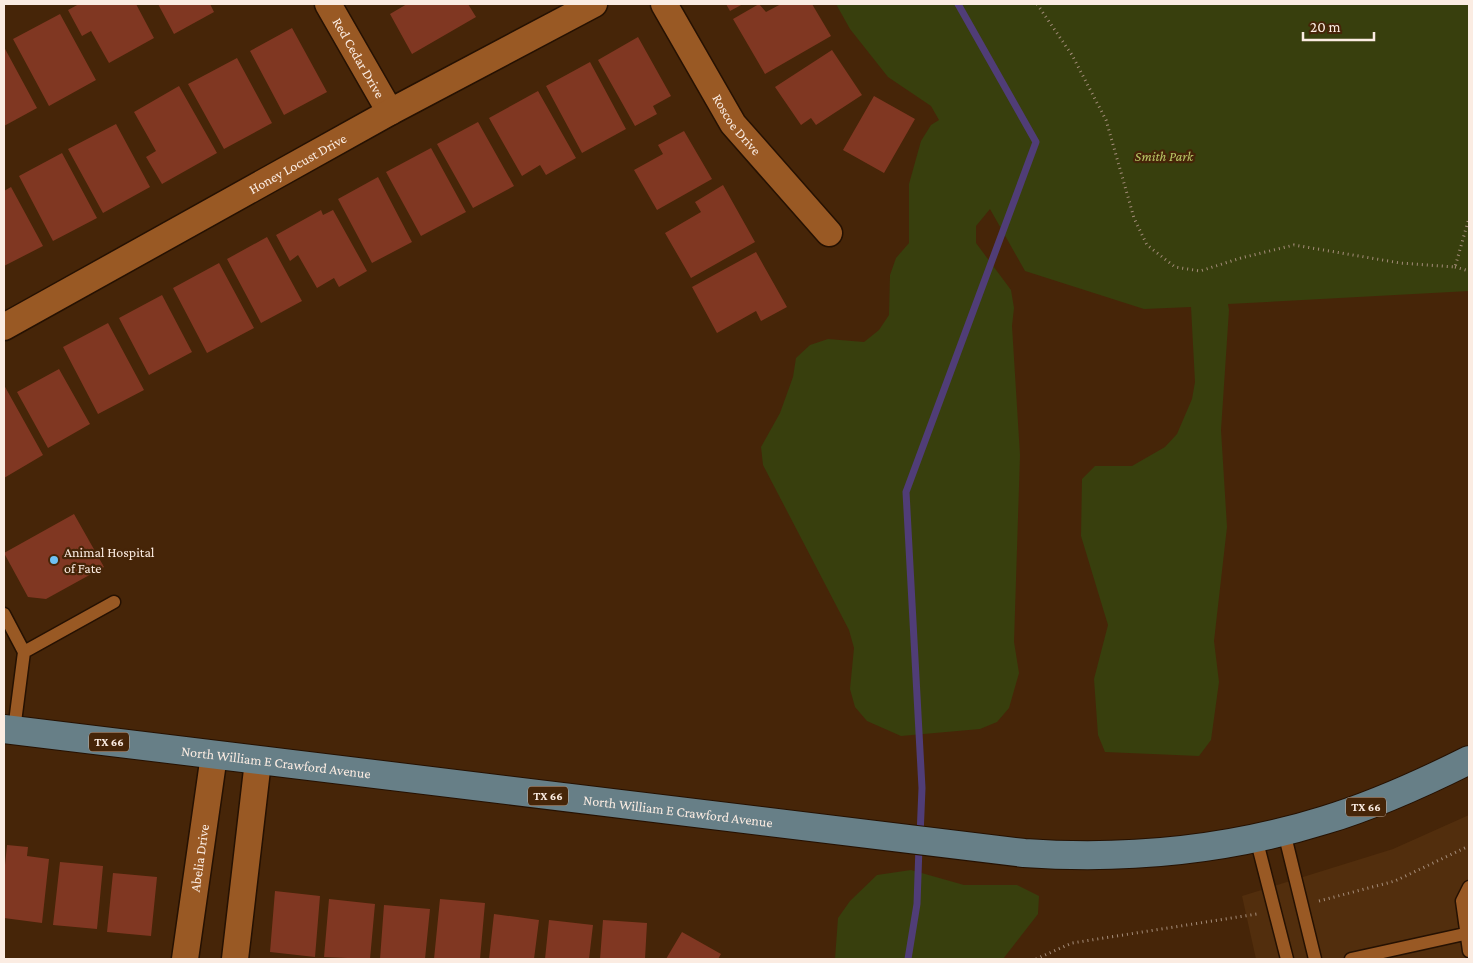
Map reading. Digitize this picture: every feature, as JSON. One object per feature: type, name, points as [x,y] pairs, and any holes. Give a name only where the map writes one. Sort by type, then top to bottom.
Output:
[{"type":"main road","name":"North William E Crawford Avenue","points":[[9,730],[1033,854],[1114,855],[1190,848],[1256,838]]},
{"type":"main road","name":"TX 66","points":[[1256,838],[1326,820],[1366,806],[1408,789],[1469,760]]},
{"type":"street","name":"Red Cedar Drive","points":[[328,4],[390,112]]},
{"type":"street","name":"Honey Locust Drive","points":[[4,327],[390,112],[594,4]]},
{"type":"street","name":"Roscoe Drive","points":[[664,4],[733,124],[829,234]]},
{"type":"street","name":"Abelia Drive","points":[[186,959],[214,755]]},
{"type":"street","points":[[235,959],[258,760]]},
{"type":"lane","points":[[24,652],[114,602]]},
{"type":"lane","points":[[4,614],[24,652],[9,730]]},
{"type":"lane","points":[[1284,832],[1315,959]]},
{"type":"lane","points":[[1256,838],[1288,959]]},
{"type":"lane","points":[[1469,887],[1462,901],[1469,951]]},
{"type":"lane","points":[[1351,959],[1467,933]]},
{"type":"path","points":[[1037,4],[1072,55],[1106,120],[1134,218],[1147,245],[1175,267],[1200,271],[1241,258],[1294,245],[1400,263],[1455,267],[1469,271]]},
{"type":"path","points":[[1455,267],[1469,218]]},
{"type":"shaded area","points":[[1469,815],[1469,959],[1256,959],[1242,896],[1393,849]]},
{"type":"green space","name":"Smith Park","points":[[836,4],[1469,4],[1469,291],[1228,304],[1221,430],[1227,527],[1214,641],[1219,682],[1211,740],[1199,756],[1105,752],[1098,735],[1094,679],[1108,625],[1081,536],[1082,479],[1095,466],[1132,466],[1165,447],[1177,434],[1192,399],[1195,382],[1191,307],[1144,309],[1025,271],[990,209],[976,226],[976,243],[1011,290],[1014,308],[1012,326],[1020,455],[1014,642],[1019,673],[1009,708],[997,722],[980,729],[901,736],[867,721],[855,707],[850,689],[854,648],[849,630],[763,465],[761,447],[780,413],[793,377],[796,358],[810,345],[828,339],[864,342],[879,330],[889,315],[890,275],[896,258],[909,243],[909,184],[921,141],[931,125],[939,120],[931,106],[888,77],[850,29]]},
{"type":"green space","points":[[911,870],[964,885],[1017,885],[1039,896],[1038,914],[1003,959],[835,959],[838,918],[850,901],[877,875]]},
{"type":"building","points":[[79,4],[136,4],[154,38],[109,63],[91,31],[82,36],[68,10]]},
{"type":"building","points":[[158,4],[210,4],[214,12],[174,34]]},
{"type":"building","points":[[407,4],[468,4],[476,17],[412,54],[390,14]]},
{"type":"building","points":[[726,4],[743,4],[730,11]]},
{"type":"building","points":[[759,4],[766,12],[781,4],[812,4],[831,36],[765,74],[733,19]]},
{"type":"building","points":[[60,14],[96,80],[49,106],[13,39]]},
{"type":"building","points":[[292,28],[327,92],[284,115],[250,51]]},
{"type":"building","points":[[638,37],[671,96],[653,106],[657,114],[635,126],[598,60]]},
{"type":"building","points":[[4,47],[37,108],[4,126]]},
{"type":"building","points":[[832,50],[862,95],[816,125],[811,118],[801,125],[775,87]]},
{"type":"building","points":[[237,58],[272,123],[224,149],[188,84]]},
{"type":"building","points":[[590,62],[626,129],[582,153],[546,86]]},
{"type":"building","points":[[179,86],[217,153],[162,184],[146,157],[156,151],[134,112]]},
{"type":"building","points":[[538,91],[576,158],[546,175],[540,165],[522,176],[489,118]]},
{"type":"building","points":[[874,96],[915,119],[884,173],[843,150]]},
{"type":"building","points":[[478,122],[514,186],[473,208],[437,144]]},
{"type":"building","points":[[116,124],[150,187],[103,213],[68,149]]},
{"type":"building","points":[[684,131],[712,179],[657,210],[634,170],[663,154],[658,145]]},
{"type":"building","points":[[431,148],[466,212],[421,236],[386,172]]},
{"type":"building","points":[[62,153],[97,218],[53,241],[19,176]]},
{"type":"building","points":[[378,177],[412,242],[372,263],[338,199]]},
{"type":"building","points":[[723,185],[755,242],[691,278],[665,233],[701,212],[695,202]]},
{"type":"building","points":[[11,187],[43,246],[4,266],[4,191]]},
{"type":"building","points":[[321,210],[323,215],[333,210],[367,271],[339,287],[334,278],[317,288],[298,255],[290,261],[276,235]]},
{"type":"building","points":[[267,237],[302,301],[261,323],[227,259]]},
{"type":"building","points":[[756,252],[787,307],[761,321],[756,311],[717,333],[692,287]]},
{"type":"building","points":[[219,263],[254,328],[207,353],[173,288]]},
{"type":"building","points":[[162,295],[192,352],[149,375],[119,318]]},
{"type":"building","points":[[108,323],[144,390],[98,414],[63,347]]},
{"type":"building","points":[[59,369],[90,424],[48,448],[17,392]]},
{"type":"building","points":[[4,385],[43,455],[4,478]]},
{"type":"building","name":"Animal Hospital of Fate","points":[[74,514],[104,567],[46,599],[28,597],[4,553]]},
{"type":"building","points":[[7,845],[28,847],[27,856],[49,859],[42,923],[4,918],[4,875]]},
{"type":"building","points":[[60,862],[103,866],[97,929],[53,925]]},
{"type":"building","points":[[113,873],[157,877],[151,936],[107,932]]},
{"type":"building","points":[[275,891],[320,896],[315,957],[270,952]]},
{"type":"building","points":[[329,899],[375,904],[370,959],[324,957]]},
{"type":"building","points":[[440,899],[485,903],[480,959],[434,959]]},
{"type":"building","points":[[384,905],[430,909],[425,959],[380,959]]},
{"type":"building","points":[[494,914],[539,920],[534,959],[489,959]]},
{"type":"building","points":[[549,920],[593,925],[589,959],[545,959]]},
{"type":"building","points":[[603,920],[647,923],[645,959],[600,959]]},
{"type":"building","points":[[682,932],[721,954],[718,959],[666,959]]},
{"type":"waterway","points":[[920,836],[922,788],[906,492],[1036,142],[958,4]]},
{"type":"waterway","points":[[908,959],[917,904],[919,847]]},
{"type":"place","name":"Animal Hospital of Fate","points":[[54,560]]}]
